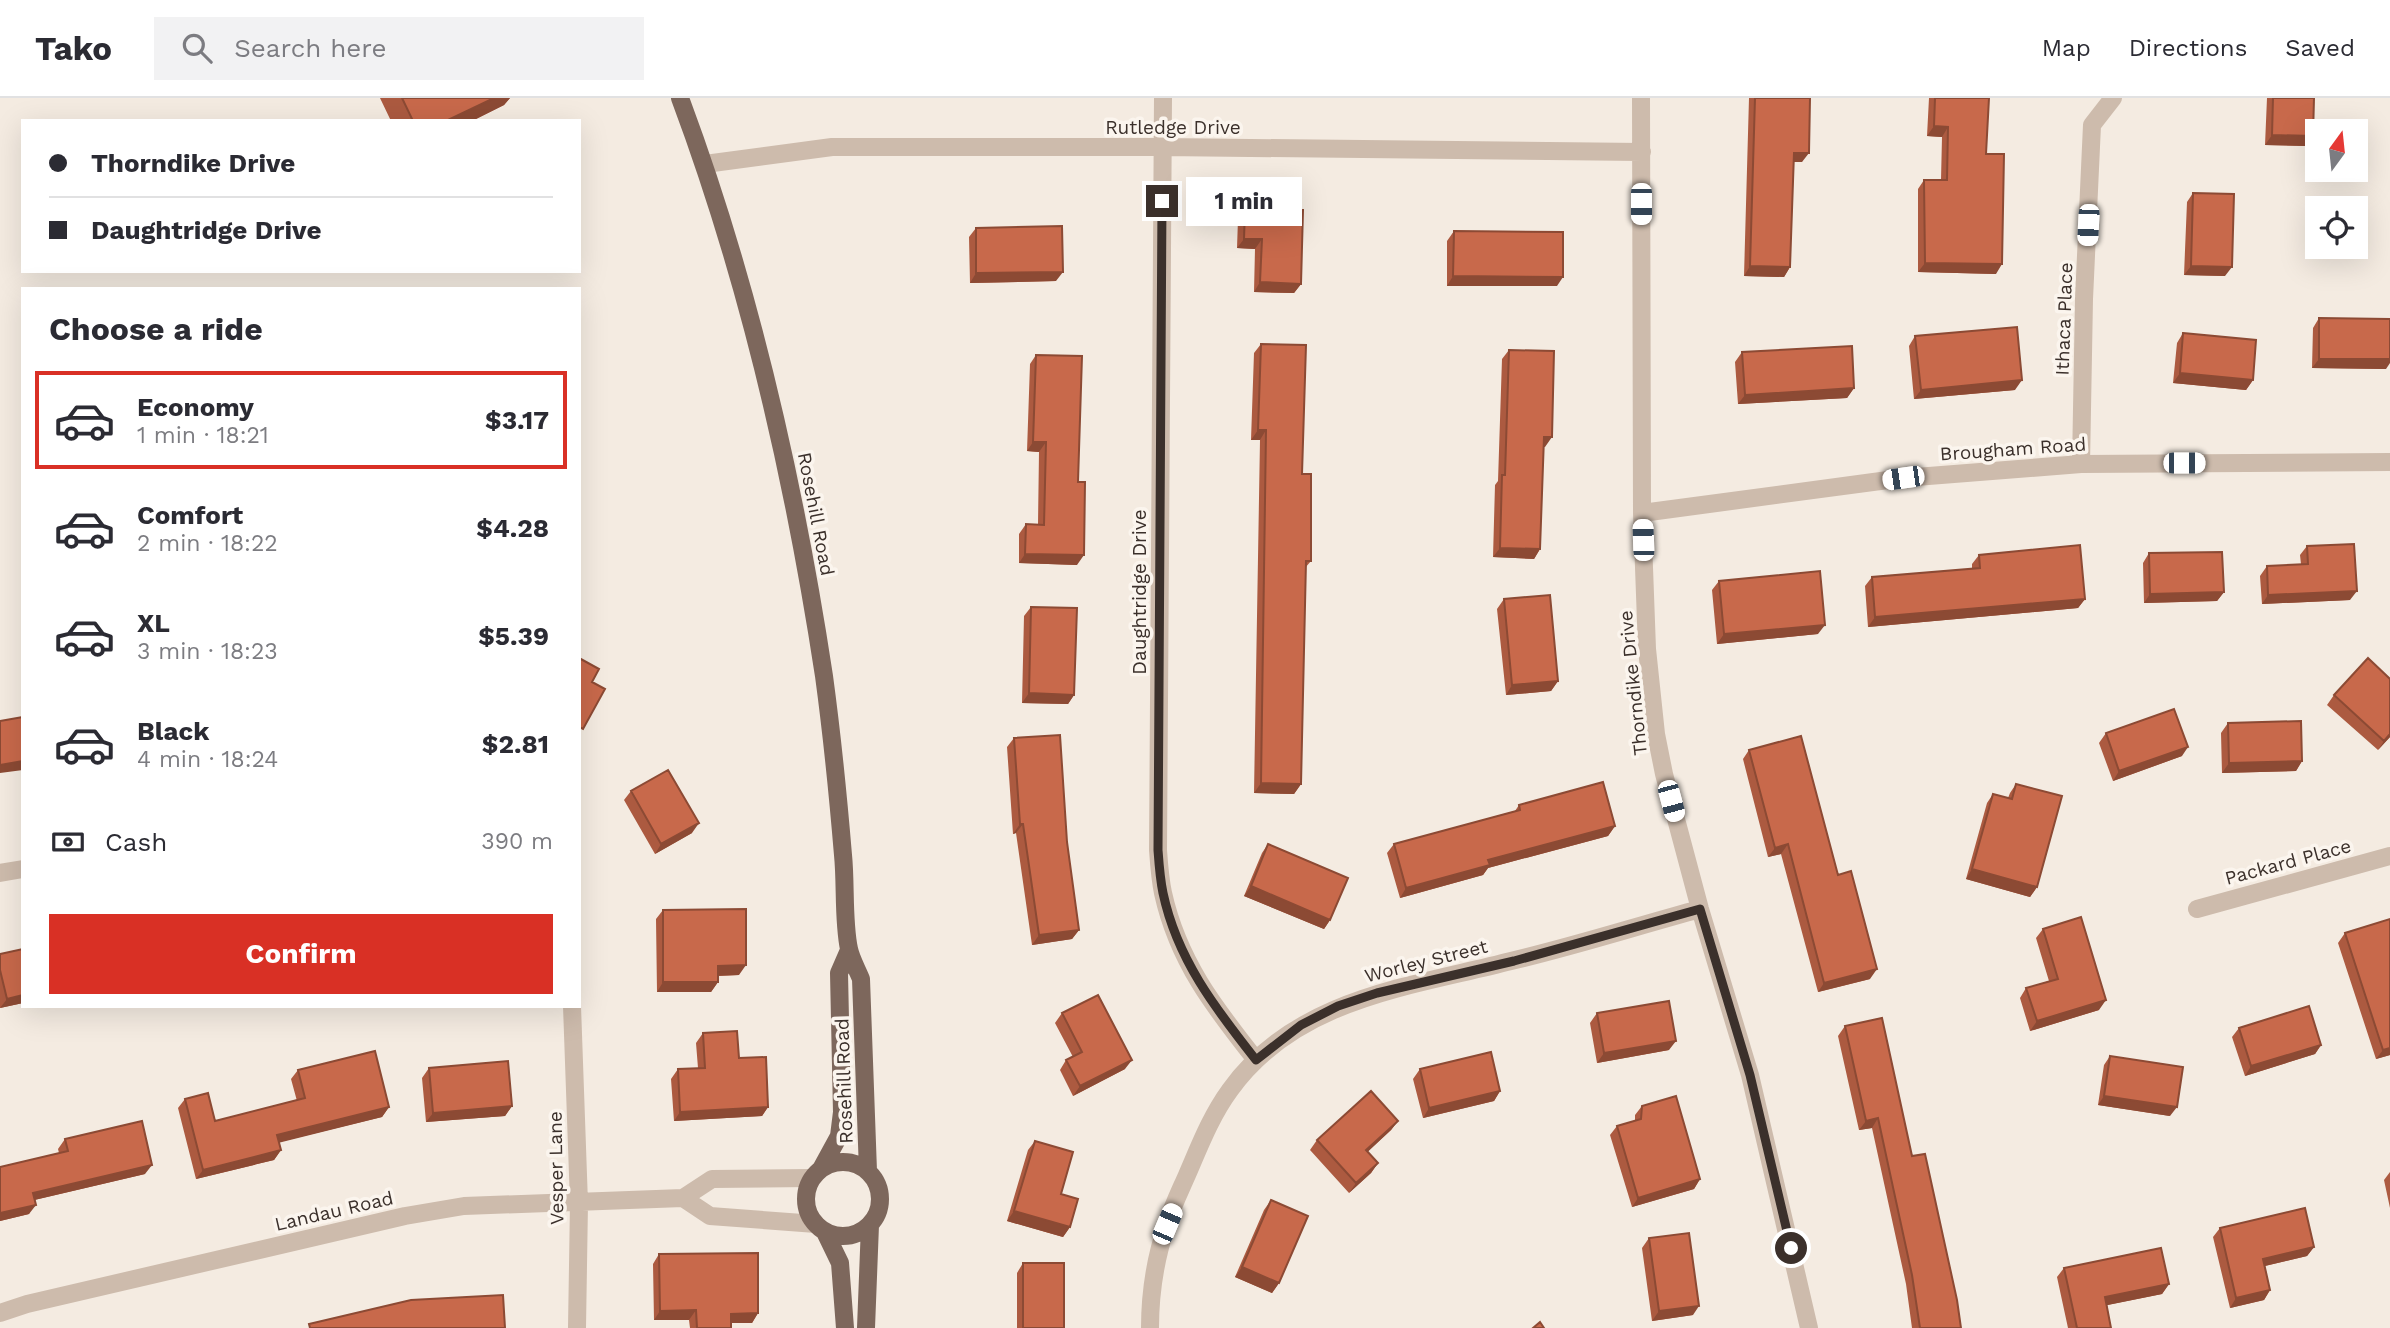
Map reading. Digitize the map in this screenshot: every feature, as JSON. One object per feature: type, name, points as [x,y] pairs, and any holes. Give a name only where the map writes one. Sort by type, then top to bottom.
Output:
[{"type":"main road","name":"Rosehill Road","points":[[680,98],[705,164],[764,366],[800,537],[824,677],[836,776],[849,950],[861,979],[868,1171]]},
{"type":"main road","name":"Rosehill Road","points":[[816,1173],[839,1136],[842,1112],[839,973],[849,950]]},
{"type":"main road","points":[[820,1228],[837,1236],[848,1236],[870,1225],[880,1204],[876,1180],[868,1171],[857,1164],[832,1163],[816,1173],[807,1189],[809,1214],[840,1263],[845,1328]]},
{"type":"main road","points":[[866,1328],[870,1225]]},
{"type":"street","name":"Daughtridge Drive","points":[[1163,98],[1158,850],[1162,891],[1173,931],[1189,968],[1211,1003],[1256,1060]]},
{"type":"street","name":"Thorndike Drive","points":[[1642,98],[1642,513],[1647,649],[1656,734],[1700,909],[1750,1075],[1809,1328]]},
{"type":"street","name":"Ithaca Place","points":[[2081,464],[2084,299],[2092,125],[2113,98]]},
{"type":"street","name":"Rutledge Drive","points":[[705,164],[832,147],[1642,152]]},
{"type":"street","name":"Brougham Road","points":[[1642,513],[1903,478],[2081,464],[2390,462]]},
{"type":"street","name":"Packard Place","points":[[2197,909],[2390,856]]},
{"type":"street","points":[[0,873],[21,869]]},
{"type":"street","name":"Worley Street","points":[[1150,1328],[1157,1264],[1167,1224],[1209,1124],[1231,1089],[1256,1060],[1301,1025],[1338,1006],[1377,993],[1514,961],[1700,909]]},
{"type":"street","name":"Vesper Lane","points":[[572,1008],[579,1203],[577,1328]]},
{"type":"street","points":[[816,1173],[712,1179],[684,1198],[710,1216],[820,1228]]},
{"type":"street","name":"Landau Road","points":[[0,1313],[27,1304],[405,1216],[464,1206],[684,1198]]},
{"type":"building","points":[[402,98],[494,98],[450,119],[412,119]]},
{"type":"building","points":[[1755,98],[1810,98],[1809,153],[1794,153],[1790,267],[1750,266]]},
{"type":"building","points":[[1935,98],[1989,98],[1986,154],[2004,154],[2002,264],[1925,263],[1924,180],[1947,180],[1948,127],[1934,126]]},
{"type":"building","points":[[2273,98],[2314,98],[2313,119],[2305,119],[2305,136],[2272,135]]},
{"type":"building","points":[[2193,193],[2234,194],[2232,267],[2191,266]]},
{"type":"building","points":[[1245,209],[1303,210],[1301,284],[1260,282],[1262,239],[1244,239]]},
{"type":"building","points":[[1062,226],[1063,272],[976,273],[976,228]]},
{"type":"building","points":[[1454,231],[1563,232],[1563,277],[1453,276]]},
{"type":"building","points":[[2319,318],[2390,319],[2390,359],[2319,359]]},
{"type":"building","points":[[2017,327],[2022,380],[1921,390],[1915,336]]},
{"type":"building","points":[[2183,333],[2256,340],[2253,380],[2180,373]]},
{"type":"building","points":[[1261,344],[1306,345],[1302,474],[1311,474],[1311,561],[1306,561],[1301,784],[1261,783],[1266,430],[1258,430]]},
{"type":"building","points":[[1852,346],[1854,388],[1745,395],[1742,352]]},
{"type":"building","points":[[1509,350],[1554,351],[1552,437],[1544,437],[1540,549],[1500,548]]},
{"type":"building","points":[[1036,355],[1082,356],[1078,482],[1085,482],[1084,555],[1025,554],[1026,524],[1044,525],[1046,442],[1033,442]]},
{"type":"building","points":[[2354,544],[2357,591],[2268,595],[2267,566],[2308,564],[2307,546]]},
{"type":"building","points":[[2080,545],[2085,599],[1875,617],[1872,577],[1980,568],[1979,555]]},
{"type":"building","points":[[2222,552],[2224,592],[2150,594],[2149,553]]},
{"type":"building","points":[[1820,571],[1825,625],[1724,634],[1719,581]]},
{"type":"building","points":[[1550,595],[1558,681],[1512,685],[1504,599]]},
{"type":"building","points":[[1031,607],[1077,608],[1074,695],[1029,693]]},
{"type":"building","points":[[2368,658],[2390,679],[2390,734],[2384,741],[2334,695]]},
{"type":"building","points":[[581,659],[599,669],[592,682],[605,689],[583,729]]},
{"type":"building","points":[[2174,709],[2188,747],[2119,771],[2106,733]]},
{"type":"building","points":[[21,717],[21,761],[0,765],[0,721]]},
{"type":"building","points":[[2301,721],[2302,761],[2229,763],[2228,723]]},
{"type":"building","points":[[1060,735],[1067,842],[1079,930],[1039,935],[1023,824],[1020,824],[1014,738]]},
{"type":"building","points":[[1801,736],[1838,875],[1851,871],[1877,969],[1824,983],[1788,844],[1775,848],[1749,750]]},
{"type":"building","points":[[668,770],[699,823],[661,844],[631,791]]},
{"type":"building","points":[[1603,782],[1615,826],[1488,860],[1490,865],[1406,888],[1394,844],[1520,810],[1519,805]]},
{"type":"building","points":[[2016,784],[2062,796],[2037,887],[1972,869],[1993,794],[2012,799]]},
{"type":"building","points":[[1268,844],[1348,878],[1330,920],[1251,886]]},
{"type":"building","points":[[746,909],[746,965],[718,966],[718,982],[663,982],[663,910]]},
{"type":"building","points":[[2081,917],[2106,1000],[2037,1021],[2026,988],[2058,979],[2043,929]]},
{"type":"building","points":[[2390,919],[2390,1048],[2383,1050],[2345,933]]},
{"type":"building","points":[[21,949],[21,996],[7,999],[0,970],[0,954]]},
{"type":"building","points":[[1098,995],[1132,1060],[1080,1086],[1066,1060],[1082,1052],[1062,1013]]},
{"type":"building","points":[[1669,1001],[1676,1041],[1604,1053],[1597,1013]]},
{"type":"building","points":[[2309,1006],[2321,1045],[2251,1066],[2239,1028]]},
{"type":"building","points":[[1882,1018],[1912,1156],[1925,1154],[1961,1328],[1920,1328],[1912,1275],[1878,1118],[1866,1121],[1845,1026]]},
{"type":"building","points":[[737,1031],[739,1058],[766,1057],[768,1107],[680,1112],[678,1069],[705,1068],[703,1033]]},
{"type":"building","points":[[375,1051],[389,1107],[277,1135],[281,1150],[203,1170],[185,1099],[208,1093],[215,1121],[305,1098],[298,1070]]},
{"type":"building","points":[[1491,1052],[1500,1091],[1429,1108],[1420,1069]]},
{"type":"building","points":[[2110,1056],[2183,1067],[2177,1107],[2104,1096]]},
{"type":"building","points":[[508,1061],[512,1106],[433,1113],[429,1068]]},
{"type":"building","points":[[1371,1091],[1398,1121],[1366,1150],[1378,1163],[1356,1183],[1317,1140]]},
{"type":"building","points":[[1676,1096],[1700,1179],[1638,1198],[1617,1126],[1641,1119],[1642,1106]]},
{"type":"building","points":[[142,1121],[152,1165],[33,1193],[36,1205],[0,1213],[0,1167],[68,1151],[65,1139]]},
{"type":"building","points":[[1035,1141],[1073,1152],[1061,1194],[1078,1199],[1070,1227],[1014,1211]]},
{"type":"building","points":[[1271,1200],[1308,1216],[1279,1283],[1242,1267]]},
{"type":"building","points":[[2305,1208],[2314,1247],[2263,1259],[2270,1290],[2236,1298],[2220,1228]]},
{"type":"building","points":[[1689,1233],[1699,1306],[1659,1311],[1649,1238]]},
{"type":"building","points":[[2161,1248],[2169,1284],[2105,1297],[2111,1328],[2077,1328],[2064,1268]]},
{"type":"building","points":[[758,1253],[758,1313],[731,1314],[731,1328],[697,1328],[696,1310],[660,1311],[659,1254]]},
{"type":"building","points":[[1023,1263],[1064,1263],[1064,1328],[1023,1328]]},
{"type":"building","points":[[503,1295],[505,1328],[310,1328],[309,1324],[411,1300]]},
{"type":"building","points":[[1540,1322],[1544,1328],[1533,1328]]},
{"type":"route","points":[[1162,201],[1158,850],[1162,891],[1173,931],[1189,968],[1211,1003],[1256,1060],[1284,1036],[1338,1006],[1377,993],[1514,961],[1700,909],[1750,1075],[1791,1248]]}]
